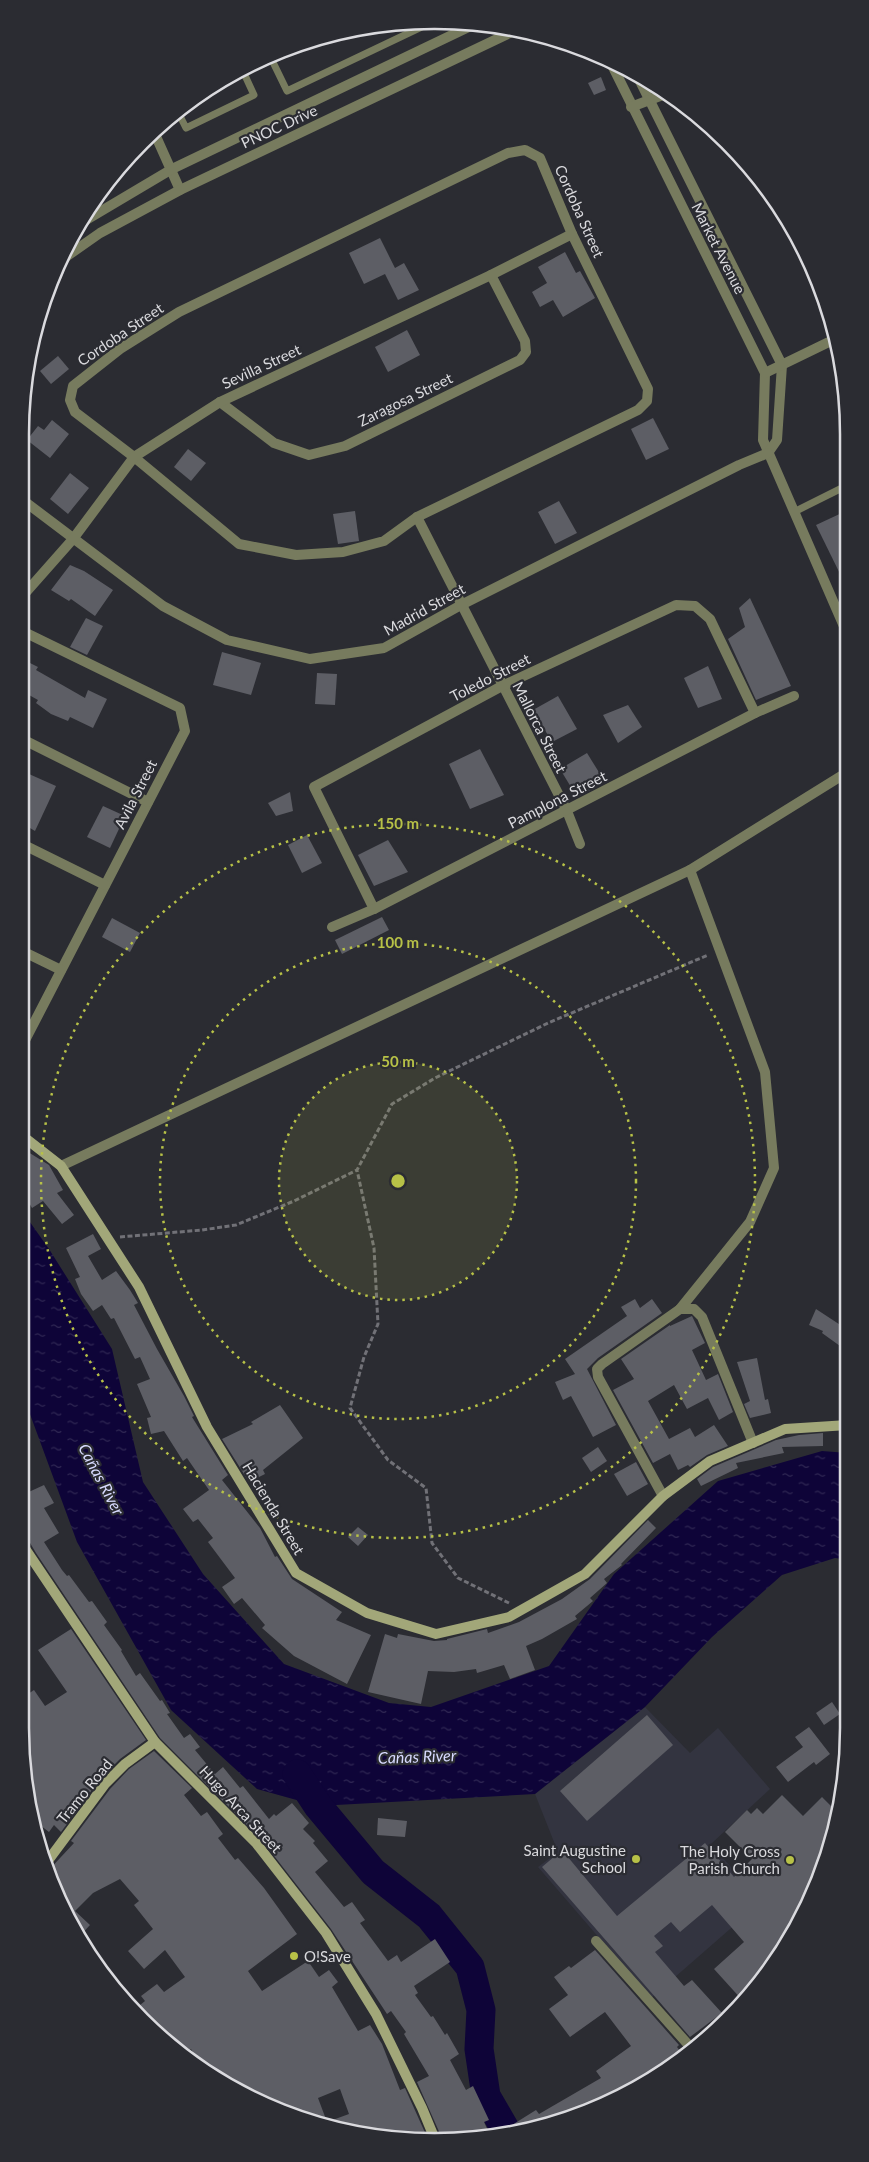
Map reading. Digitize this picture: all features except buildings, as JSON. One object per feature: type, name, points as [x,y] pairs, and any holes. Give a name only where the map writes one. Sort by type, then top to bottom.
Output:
[{"type":"street","name":"PNOC Drive","points":[[93,216],[172,169],[462,30]]},
{"type":"street","name":"PNOC Drive","points":[[72,252],[100,233],[180,190],[505,35]]},
{"type":"street","name":"Market Avenue","points":[[615,71],[765,373],[763,440],[840,617]]},
{"type":"street","name":"Market Avenue","points":[[643,86],[782,365],[778,440],[768,453]]},
{"type":"street","points":[[631,107],[658,96]]},
{"type":"street","points":[[157,139],[180,190]]},
{"type":"street","name":"Cordoba Street","points":[[525,150],[540,158],[572,234],[648,389],[647,401],[638,410],[417,517],[384,541],[344,552],[296,555],[239,544],[134,457],[75,412],[70,400],[73,386],[120,349],[179,312],[508,153],[525,150]]},
{"type":"street","name":"Sevilla Street","points":[[29,589],[73,539],[134,457],[220,402],[491,275],[572,234]]},
{"type":"street","name":"Zaragosa Street","points":[[220,402],[274,442],[309,455],[345,446],[520,360],[526,352],[525,341],[491,275]]},
{"type":"street","points":[[765,373],[829,342]]},
{"type":"street","name":"Madrid Street","points":[[29,505],[162,606],[227,640],[310,659],[384,648],[461,604],[739,465],[768,453]]},
{"type":"street","name":"Mallorca Street","points":[[417,517],[567,811],[580,844]]},
{"type":"street","name":"Toledo Street","points":[[374,909],[314,787],[502,686],[676,605],[695,606],[710,618],[755,714]]},
{"type":"street","name":"Avila Street","points":[[29,634],[180,708],[185,730],[29,1033]]},
{"type":"street","name":"Pamplona Street","points":[[332,927],[374,909],[755,714],[794,696]]},
{"type":"street","points":[[29,742],[148,802]]},
{"type":"street","points":[[62,1166],[690,870],[840,778]]},
{"type":"street","points":[[29,848],[105,886]]},
{"type":"street","points":[[663,1496],[598,1377],[597,1370],[602,1364],[680,1309],[750,1222],[774,1168],[764,1072],[690,870]]},
{"type":"street","points":[[29,954],[62,970]]},
{"type":"street","name":"Hacienda Street","points":[[29,1141],[62,1166],[139,1287],[207,1427],[296,1573],[367,1613],[436,1634],[509,1617],[585,1574],[663,1496],[710,1461],[785,1429],[840,1426]]},
{"type":"street","points":[[680,1309],[694,1309],[702,1317],[753,1443]]},
{"type":"street","name":"Hugo Arca Street","points":[[29,1554],[155,1742],[256,1843],[326,1933],[376,2014],[432,2133]]},
{"type":"street","name":"Tramo Road","points":[[50,1858],[105,1784],[125,1764],[155,1742]]},
{"type":"street","points":[[596,1941],[688,2044]]},
{"type":"lane","points":[[273,63],[287,91],[416,30]]},
{"type":"lane","points":[[181,118],[186,128],[254,95],[245,76]]},
{"type":"lane","points":[[794,512],[840,489]]},
{"type":"path","points":[[107,1237],[165,1234],[236,1225],[294,1201],[357,1170],[392,1104],[399,1099],[435,1078],[548,1023],[708,955]]},
{"type":"path","points":[[357,1170],[374,1248],[378,1324],[364,1357],[350,1408],[388,1460],[426,1488],[432,1543],[458,1578],[522,1610]]},
{"type":"shaded area","name":"Saint Augustine School","points":[[645,1707],[690,1753],[718,1728],[770,1789],[711,1844],[761,1902],[651,1998],[538,1867],[558,1852],[535,1794]]},
{"type":"water","name":"Cañas River","points":[[29,1221],[112,1349],[143,1482],[203,1574],[284,1664],[389,1703],[431,1707],[549,1666],[614,1574],[718,1481],[822,1451],[840,1452],[840,1559],[835,1558],[782,1575],[712,1637],[645,1707],[535,1794],[318,1806],[257,1789],[171,1710],[77,1542],[29,1411]]},
{"type":"waterway","points":[[297,1774],[318,1806],[373,1872],[429,1916],[470,1967],[481,2010],[479,2049],[486,2096],[504,2127]]},
{"type":"place","name":"Saint Augustine School","points":[[636,1859]]},
{"type":"place","name":"The Holy Cross Parish Church","points":[[790,1860]]},
{"type":"place","name":"O!Save","points":[[294,1956]]}]
